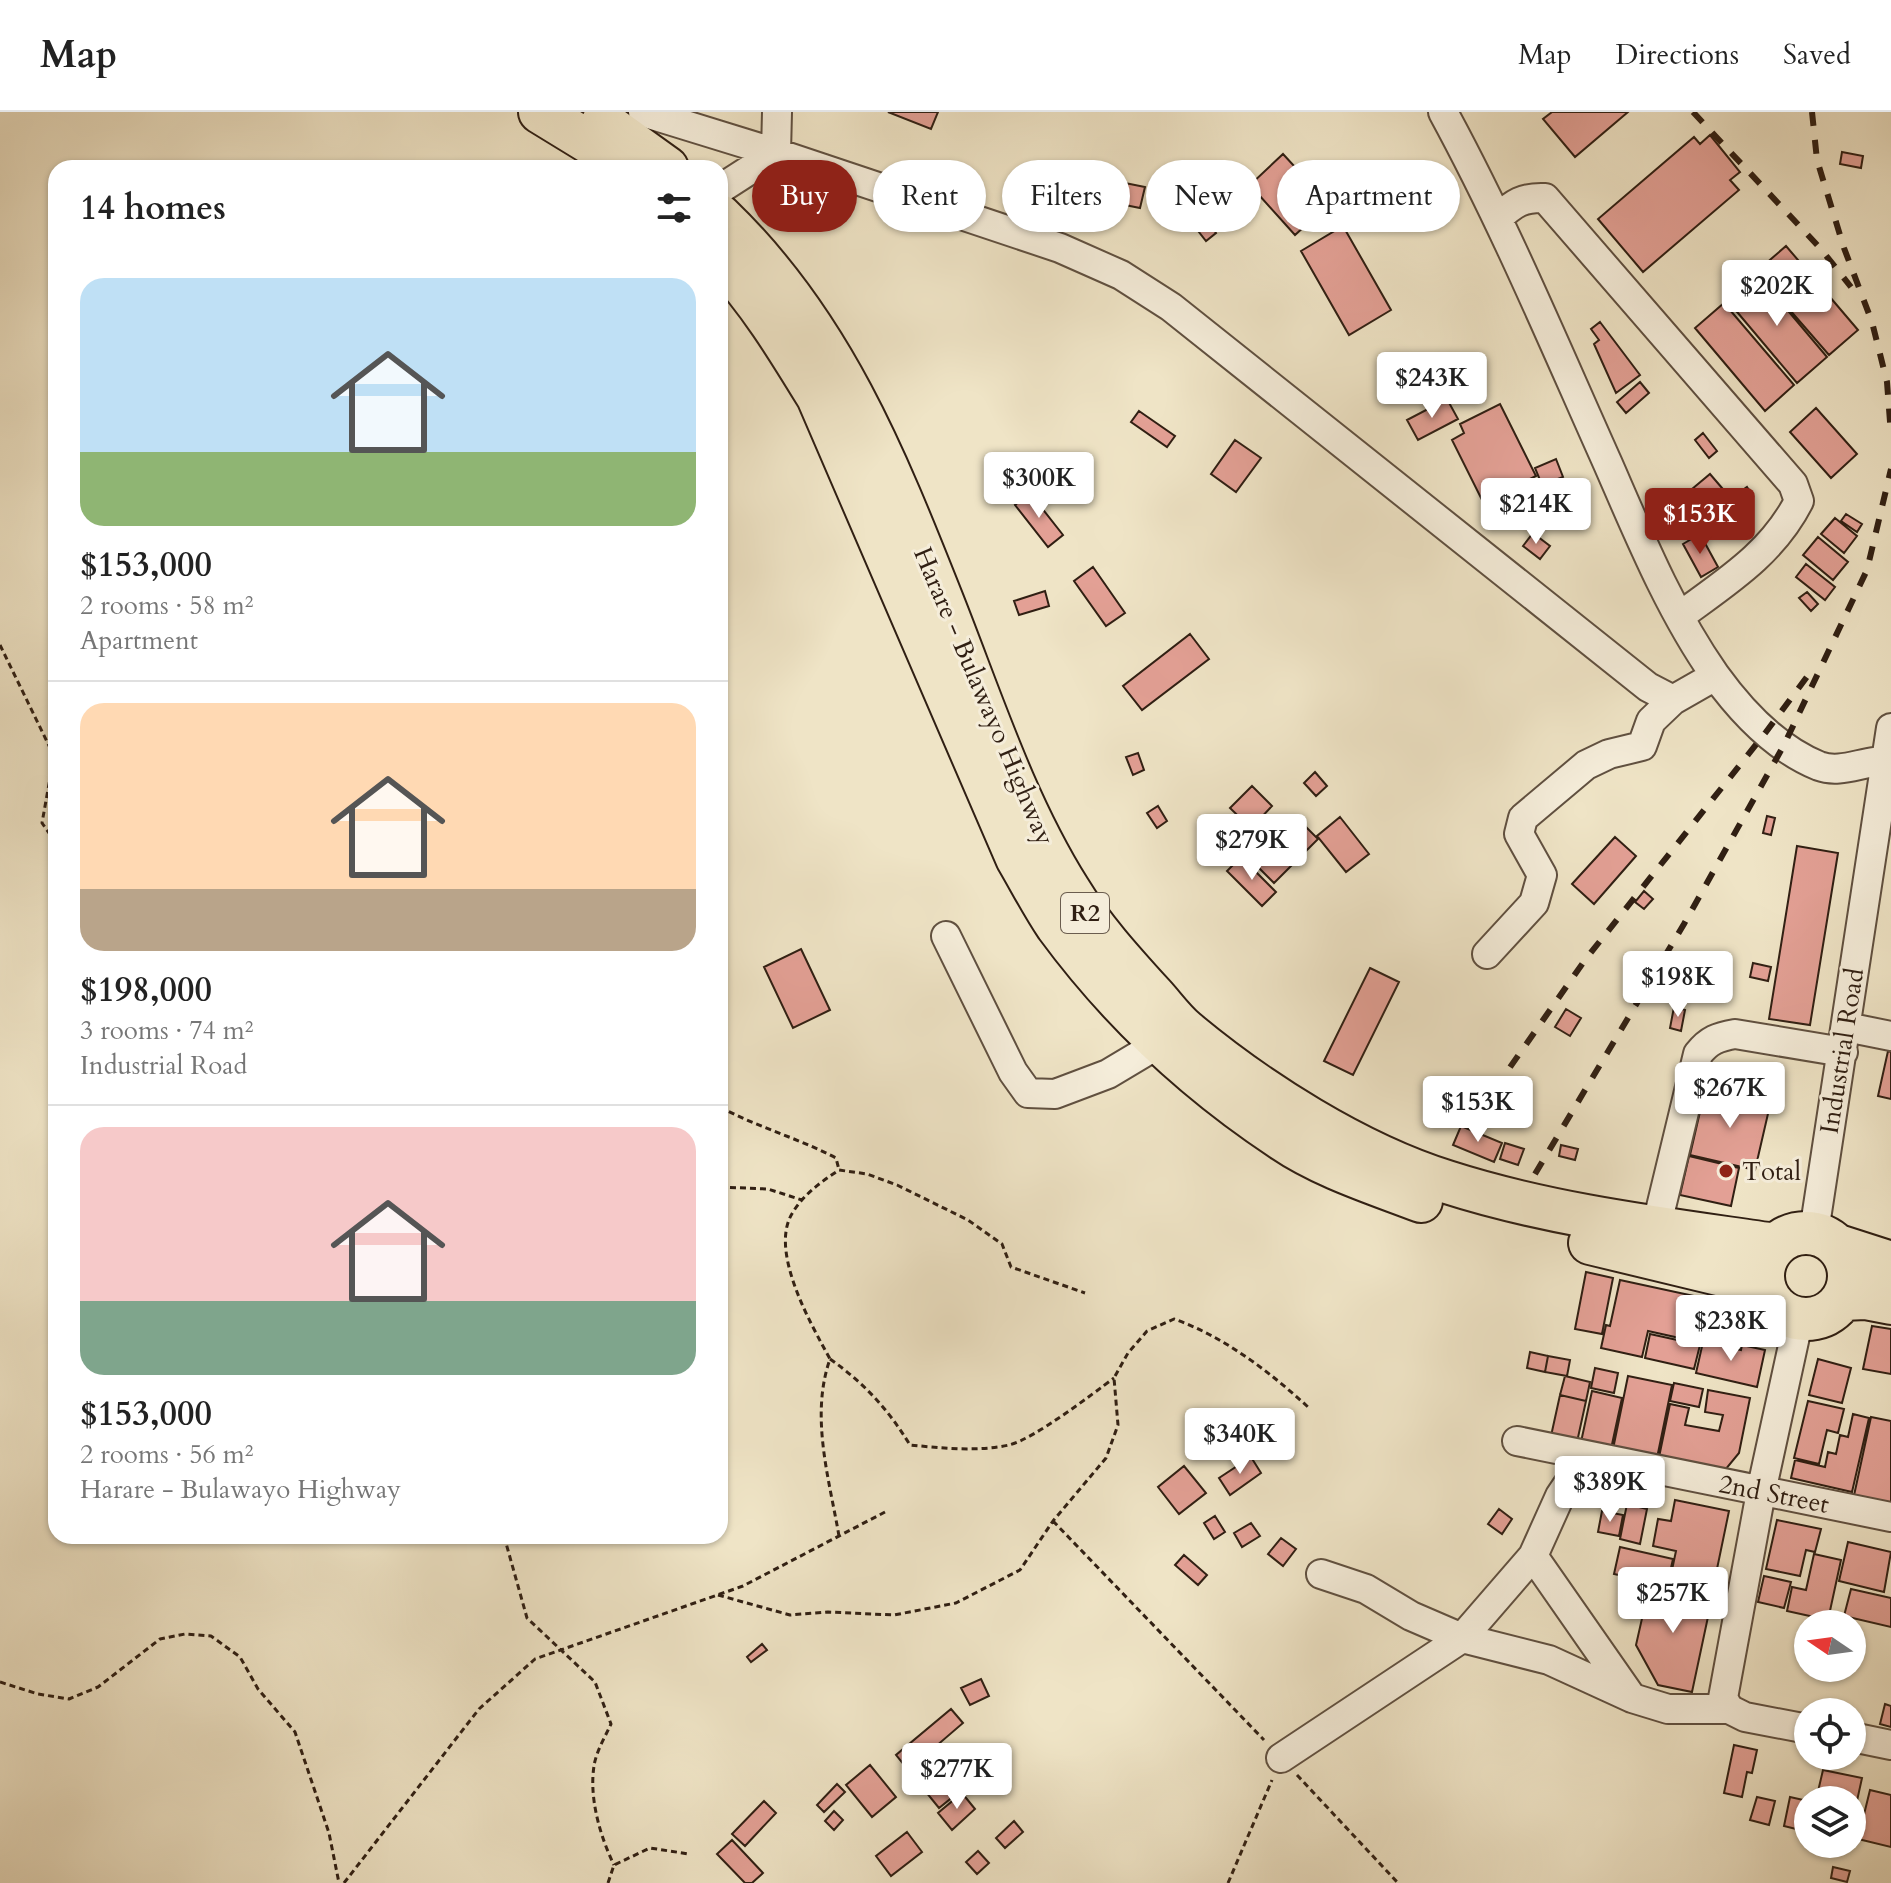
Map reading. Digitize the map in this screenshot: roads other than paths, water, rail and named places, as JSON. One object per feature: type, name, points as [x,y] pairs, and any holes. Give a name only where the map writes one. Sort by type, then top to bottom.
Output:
[{"type":"highway","points":[[540,112],[613,160]]},
{"type":"highway","points":[[589,112],[656,160]]},
{"type":"highway","name":"Harare - Bulawayo Highway","points":[[728,225],[787,292],[821,338],[863,411],[1026,808],[1069,891],[1121,960],[1172,1036],[1185,1066],[1283,1140],[1354,1176],[1430,1204],[1653,1242],[1809,1241],[1891,1263]]},
{"type":"highway","name":"Harare - Bulawayo Highway","points":[[728,267],[779,333],[818,397],[1017,858],[1056,924],[1117,1001],[1172,1036]]},
{"type":"highway","points":[[1809,1241],[1850,1271],[1843,1299],[1821,1317],[1799,1318],[1779,1310],[1769,1298],[1764,1285],[1763,1270],[1809,1241]]},
{"type":"highway","name":"Harare - Bulawayo Highway","points":[[1653,1242],[1764,1285]]},
{"type":"highway","points":[[1843,1299],[1865,1298],[1891,1303]]},
{"type":"street","points":[[643,112],[1060,248],[1121,275],[1171,307],[1648,687],[1673,700]]},
{"type":"street","points":[[776,153],[777,112]]},
{"type":"street","points":[[1443,112],[1498,218],[1626,505],[1680,616],[1715,676],[1762,729],[1819,766],[1833,769],[1888,762]]},
{"type":"street","points":[[728,184],[776,153]]},
{"type":"street","points":[[1498,218],[1517,201],[1529,197],[1545,198],[1793,484],[1799,501],[1785,529],[1744,569],[1680,616]]},
{"type":"street","points":[[1487,954],[1534,903],[1542,875],[1519,834],[1523,818],[1586,765],[1609,754],[1628,752],[1642,746],[1651,721],[1673,700],[1715,676]]},
{"type":"street","name":"Industrial Road","points":[[1809,1241],[1884,805],[1891,728]]},
{"type":"street","points":[[1833,769],[1884,805]]},
{"type":"street","points":[[946,936],[1013,1072],[1028,1093],[1055,1094],[1108,1074],[1172,1036]]},
{"type":"street","points":[[1846,1029],[1891,1017]]},
{"type":"street","points":[[1653,1242],[1698,1054],[1706,1043],[1717,1037],[1735,1034],[1846,1029],[1891,1036]]},
{"type":"street","points":[[1729,1709],[1723,1698],[1761,1492],[1799,1318]]},
{"type":"street","name":"2nd Street","points":[[1517,1441],[1891,1517]]},
{"type":"street","points":[[1281,1758],[1462,1638],[1533,1556],[1560,1496],[1587,1456]]},
{"type":"street","points":[[1533,1556],[1632,1698]]},
{"type":"street","points":[[1321,1574],[1366,1589],[1411,1616],[1462,1638],[1549,1660],[1632,1698],[1668,1709],[1729,1709],[1745,1717],[1794,1726]]},
{"type":"street","points":[[1866,1740],[1891,1745]]},
{"type":"railway","points":[[1693,112],[1820,248],[1851,287]]},
{"type":"railway","points":[[1812,112],[1817,160],[1844,248],[1872,322],[1887,382],[1891,435]]},
{"type":"railway","points":[[1535,1174],[1684,924],[1784,745],[1867,570],[1891,469]]},
{"type":"railway","points":[[1478,1113],[1585,960],[1812,670]]},
{"type":"place","name":"Total","points":[[1726,1171]]}]
